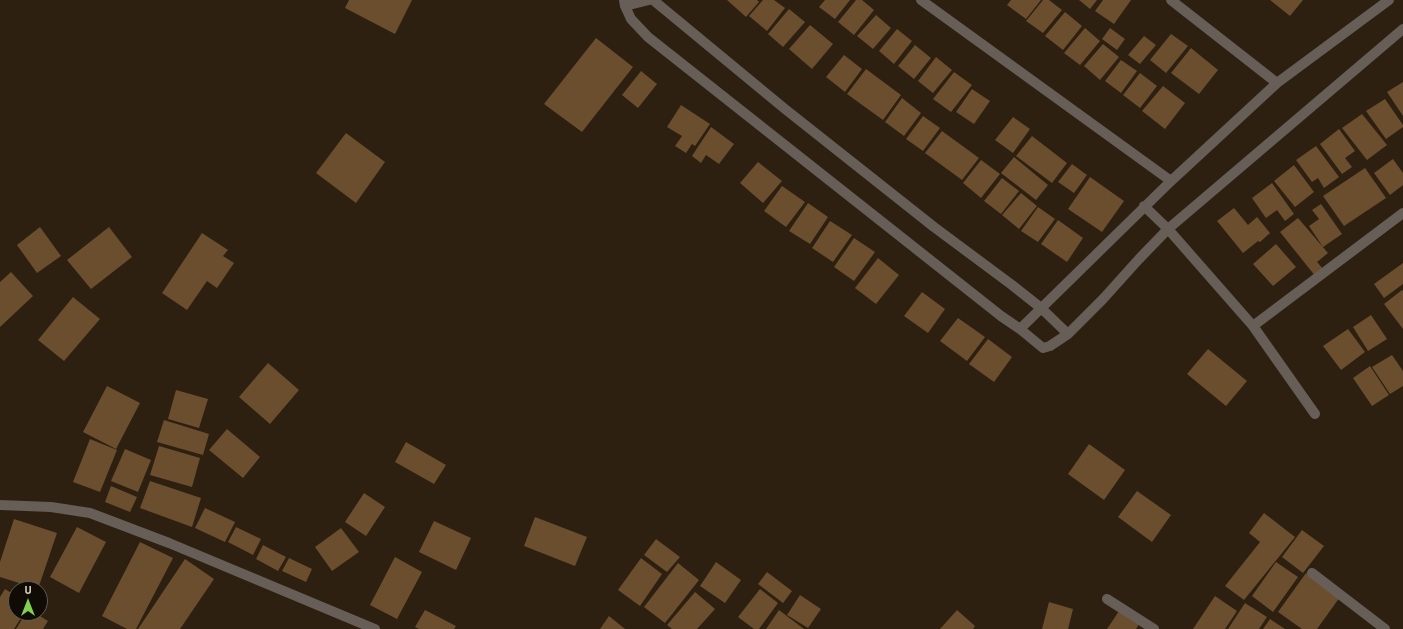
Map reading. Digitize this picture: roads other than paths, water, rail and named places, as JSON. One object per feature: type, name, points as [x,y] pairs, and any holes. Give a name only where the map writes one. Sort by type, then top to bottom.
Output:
[{"type":"street","points":[[649,0],[624,3],[630,19],[648,37],[1043,348],[1050,346],[1068,334],[1103,299],[1168,229],[1403,29]]},
{"type":"street","points":[[653,0],[785,109],[934,227],[1041,308],[1068,334]]},
{"type":"street","points":[[922,0],[1170,181]]},
{"type":"street","points":[[1171,0],[1277,83]]},
{"type":"street","points":[[1020,329],[1170,181],[1277,83],[1389,0]]},
{"type":"street","points":[[1144,206],[1168,229],[1253,326],[1315,414]]},
{"type":"street","points":[[1253,326],[1403,213]]},
{"type":"street","points":[[0,505],[51,507],[90,513],[169,543],[375,629]]},
{"type":"street","points":[[1312,573],[1384,629]]},
{"type":"street","points":[[1108,599],[1154,629]]}]
